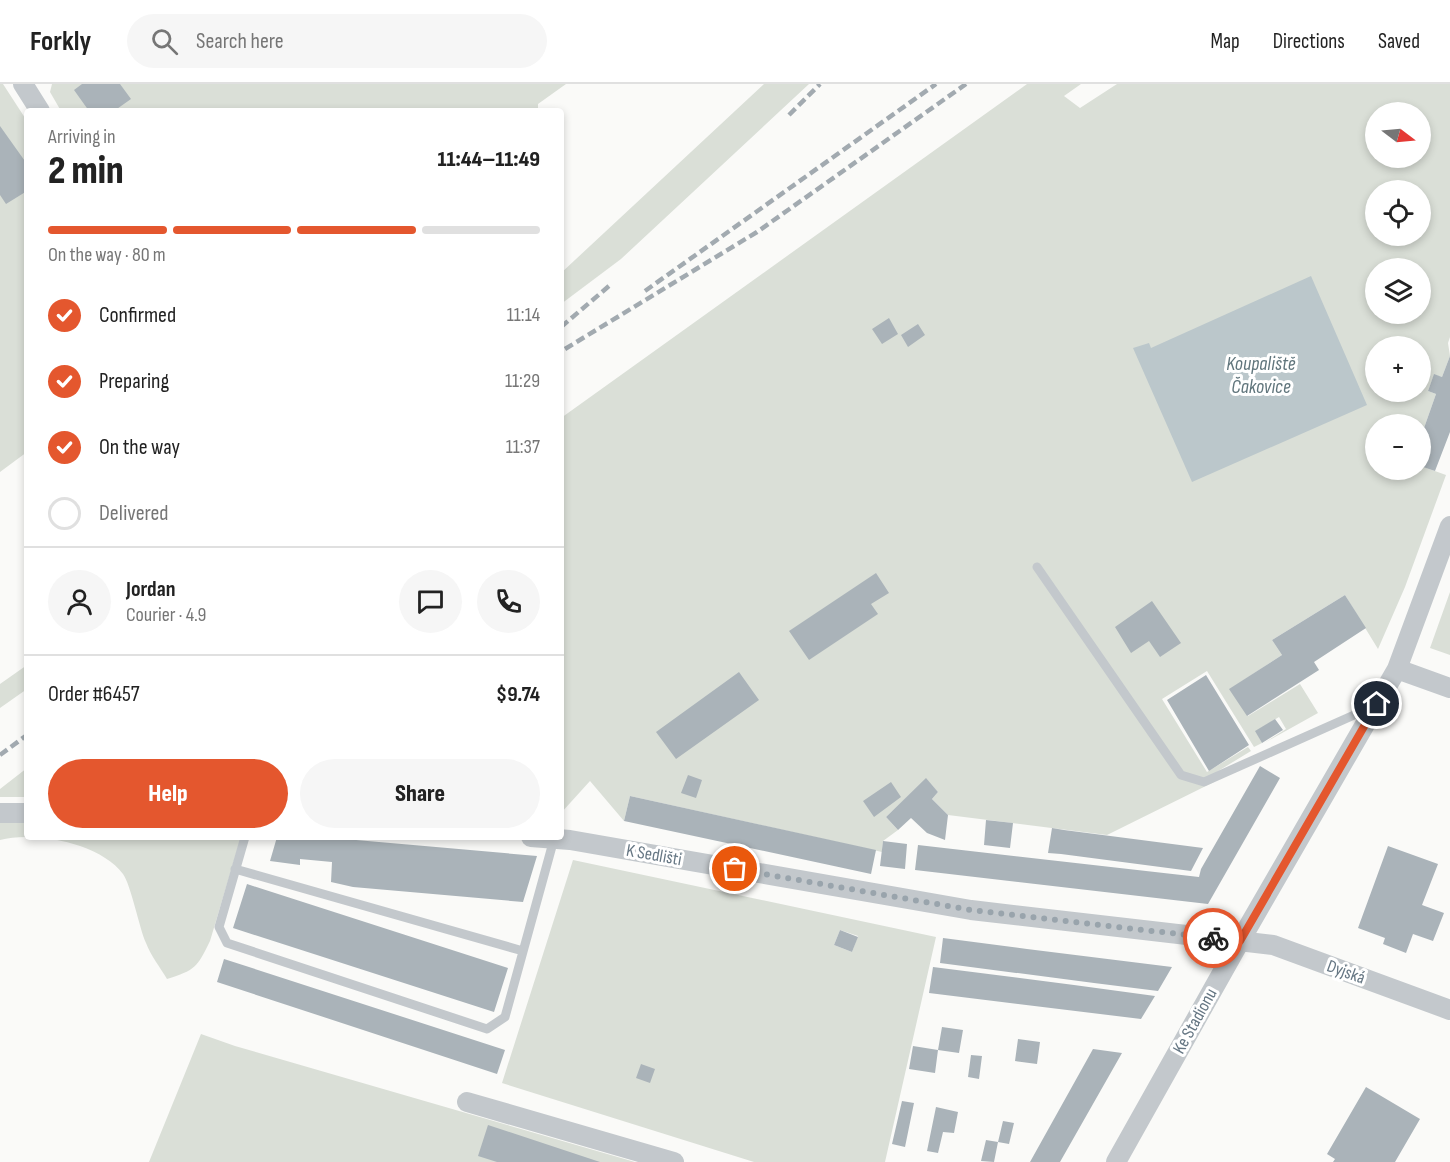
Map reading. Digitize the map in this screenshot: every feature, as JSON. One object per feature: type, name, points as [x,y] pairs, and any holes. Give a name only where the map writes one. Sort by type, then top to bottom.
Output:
[{"type":"street","points":[[23,84],[38,108]]},
{"type":"street","name":"Ke Stadionu","points":[[1116,1162],[1397,669],[1450,526]]},
{"type":"street","points":[[1397,669],[1450,688]]},
{"type":"street","points":[[0,813],[24,813]]},
{"type":"street","name":"K Sedlišti","points":[[560,840],[971,910],[1240,941]]},
{"type":"street","name":"Dyjská","points":[[1240,941],[1273,945],[1450,1010]]},
{"type":"street","points":[[467,1102],[674,1162]]},
{"type":"lane","points":[[1037,567],[1181,775],[1204,782],[1377,704]]},
{"type":"lane","points":[[244,840],[219,927],[227,943],[487,1029],[505,1017],[554,840]]},
{"type":"lane","points":[[235,869],[523,951]]},
{"type":"shaded area","points":[[0,84],[3,84],[24,116],[24,454],[0,472]]},
{"type":"shaded area","points":[[52,84],[566,84],[538,104],[538,108],[59,108],[50,92]]},
{"type":"shaded area","points":[[764,84],[809,84],[621,259],[564,302],[564,270]]},
{"type":"shaded area","points":[[1027,84],[1081,84],[1064,96],[1080,108],[1117,84],[1450,84],[1450,337],[1448,343],[1450,356],[1442,377],[1434,375],[1431,383],[1431,336],[1365,336],[1365,402],[1431,402],[1431,392],[1436,394],[1429,414],[1365,414],[1365,480],[1431,480],[1431,470],[1446,475],[1405,587],[1378,649],[1345,595],[1272,640],[1282,655],[1230,689],[1248,716],[1300,684],[1318,713],[1264,743],[1286,729],[1279,717],[1256,731],[1262,743],[1254,747],[1207,671],[1162,699],[1207,772],[1248,747],[1251,751],[1210,776],[1214,782],[1107,835],[948,815],[932,799],[938,792],[926,779],[886,817],[898,830],[883,841],[882,852],[630,796],[624,821],[590,781],[564,810],[564,416]]},
{"type":"shaded area","points":[[1450,592],[1450,655],[1430,648]]},
{"type":"shaded area","points":[[24,667],[24,691],[0,708],[0,684]]},
{"type":"shaded area","points":[[24,770],[24,797],[0,797],[0,789]]},
{"type":"shaded area","points":[[0,819],[24,819],[24,837],[0,840]]},
{"type":"shaded area","points":[[54,840],[240,840],[210,941],[194,967],[167,979],[146,943],[123,874],[113,863],[83,847]]},
{"type":"shaded area","points":[[573,860],[936,937],[885,1162],[754,1162],[502,1083]],"holes":[[[840,930],[858,936],[852,952],[834,945]]]},
{"type":"shaded area","points":[[201,1034],[235,1046],[635,1162],[149,1162]]},
{"type":"water","name":"Koupaliště Čakovice","points":[[1311,276],[1367,405],[1192,482],[1133,348],[1149,343],[1151,348]]},
{"type":"building","points":[[82,84],[120,84],[131,99],[118,108],[87,108],[74,90]]},
{"type":"building","points":[[0,126],[24,160],[24,193],[6,204],[0,195]]},
{"type":"building","points":[[889,318],[898,334],[882,344],[872,329]]},
{"type":"building","points":[[918,324],[925,335],[908,347],[901,335]]},
{"type":"building","points":[[1450,356],[1450,432],[1435,471],[1431,470],[1431,414],[1429,414],[1436,394],[1431,392],[1431,382],[1434,374],[1442,377]]},
{"type":"building","points":[[876,573],[889,593],[871,604],[878,614],[809,660],[789,631]]},
{"type":"building","points":[[1345,595],[1366,628],[1314,662],[1319,670],[1247,716],[1229,689],[1282,655],[1272,640]]},
{"type":"building","points":[[1152,601],[1181,643],[1160,657],[1149,641],[1131,653],[1115,627]]},
{"type":"building","points":[[739,672],[759,700],[676,759],[656,732]]},
{"type":"building","points":[[1206,675],[1249,745],[1209,771],[1167,700]]},
{"type":"building","points":[[1275,719],[1283,730],[1262,743],[1255,731]]},
{"type":"building","points":[[1260,766],[1280,778],[1208,904],[915,870],[918,845],[1199,877],[1201,869]]},
{"type":"building","points":[[688,775],[702,780],[696,798],[681,793]]},
{"type":"building","points":[[926,778],[938,792],[932,799],[948,815],[945,840],[927,833],[911,818],[898,830],[886,817]]},
{"type":"building","points":[[891,782],[901,797],[874,817],[863,801]]},
{"type":"building","points":[[630,796],[876,850],[871,874],[624,821]]},
{"type":"building","points":[[986,820],[1013,823],[1010,848],[984,845]]},
{"type":"building","points":[[1052,828],[1203,848],[1191,871],[1048,853]]},
{"type":"building","points":[[276,840],[356,840],[537,856],[523,902],[353,887],[331,882],[332,862],[300,859],[300,865],[270,861]]},
{"type":"building","points":[[883,841],[907,844],[905,869],[880,866]]},
{"type":"building","points":[[1388,846],[1438,864],[1422,905],[1444,913],[1433,941],[1413,934],[1406,953],[1383,944],[1385,938],[1358,928]]},
{"type":"building","points":[[247,884],[508,968],[494,1012],[233,928]]},
{"type":"building","points":[[840,930],[858,937],[852,952],[834,945]]},
{"type":"building","points":[[943,938],[1172,967],[1158,991],[1094,983],[940,963]]},
{"type":"building","points":[[224,959],[505,1050],[497,1074],[217,982]]},
{"type":"building","points":[[933,967],[1155,996],[1141,1019],[929,993]]},
{"type":"building","points":[[942,1027],[963,1030],[959,1053],[938,1050]]},
{"type":"building","points":[[1018,1039],[1040,1042],[1037,1064],[1015,1061]]},
{"type":"building","points":[[913,1046],[938,1050],[935,1073],[909,1069]]},
{"type":"building","points":[[1093,1049],[1122,1053],[1060,1162],[1030,1162]]},
{"type":"building","points":[[971,1055],[982,1056],[979,1079],[968,1077]]},
{"type":"building","points":[[641,1064],[655,1069],[650,1083],[636,1078]]},
{"type":"building","points":[[1366,1087],[1420,1119],[1395,1162],[1333,1162],[1335,1159],[1327,1154]]},
{"type":"building","points":[[902,1101],[914,1103],[905,1147],[892,1144]]},
{"type":"building","points":[[936,1107],[958,1112],[954,1133],[943,1132],[938,1153],[927,1151]]},
{"type":"building","points":[[1003,1121],[1014,1123],[1009,1144],[998,1142]]},
{"type":"building","points":[[488,1125],[600,1162],[497,1162],[478,1156]]},
{"type":"building","points":[[986,1140],[998,1142],[994,1162],[981,1161]]},
{"type":"railway","points":[[789,115],[820,84]]},
{"type":"railway","points":[[645,291],[936,84]]},
{"type":"railway","points":[[565,349],[757,232],[966,84]]},
{"type":"railway","points":[[564,324],[609,286]]},
{"type":"railway","points":[[0,755],[24,737]]},
{"type":"way so far","points":[[735,869],[971,910],[1213,938]]},
{"type":"route","points":[[1213,938],[1240,941],[1377,704]]}]
